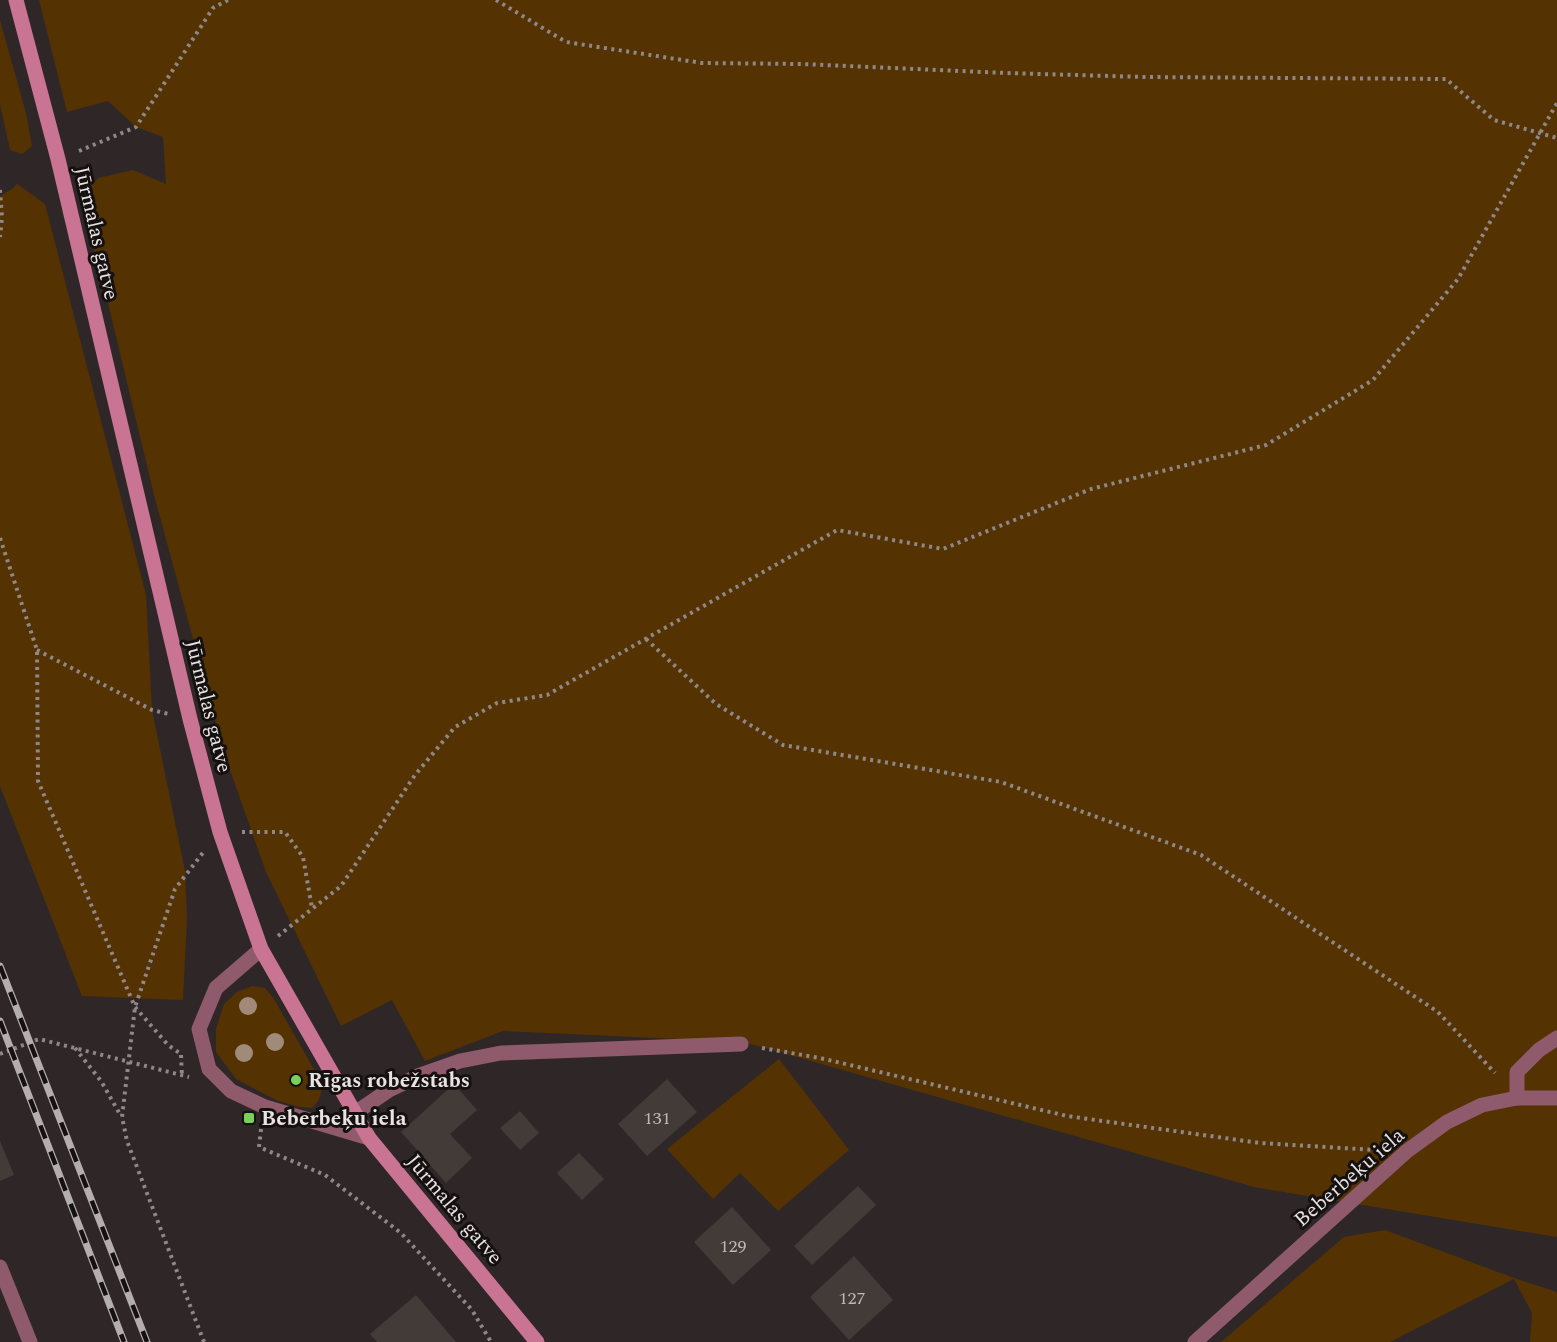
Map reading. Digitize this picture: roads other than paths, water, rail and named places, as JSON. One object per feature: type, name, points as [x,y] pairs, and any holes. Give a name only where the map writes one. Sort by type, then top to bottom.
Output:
[{"type":"main road","name":"Jūrmalas gatve","points":[[16,0],[58,159],[190,719],[220,832],[261,949],[369,1138],[537,1342]]},
{"type":"street","points":[[261,949],[216,988],[199,1029],[209,1069],[231,1091],[265,1107],[369,1138]]},
{"type":"street","points":[[1517,1098],[1517,1072],[1539,1050],[1557,1038]]},
{"type":"street","points":[[355,1113],[389,1090],[460,1060],[501,1053],[741,1044]]},
{"type":"street","name":"Beberbeķu iela","points":[[1195,1342],[1407,1151],[1448,1122],[1482,1105],[1517,1098],[1557,1098]]},
{"type":"street","points":[[0,1267],[30,1342]]},
{"type":"railway","points":[[0,966],[147,1342]]},
{"type":"railway","points":[[0,1021],[124,1342]]},
{"type":"place","name":"Rīgas robežstabs","points":[[296,1080]]},
{"type":"place","name":"Beberbeķu iela","points":[[249,1118]]}]
